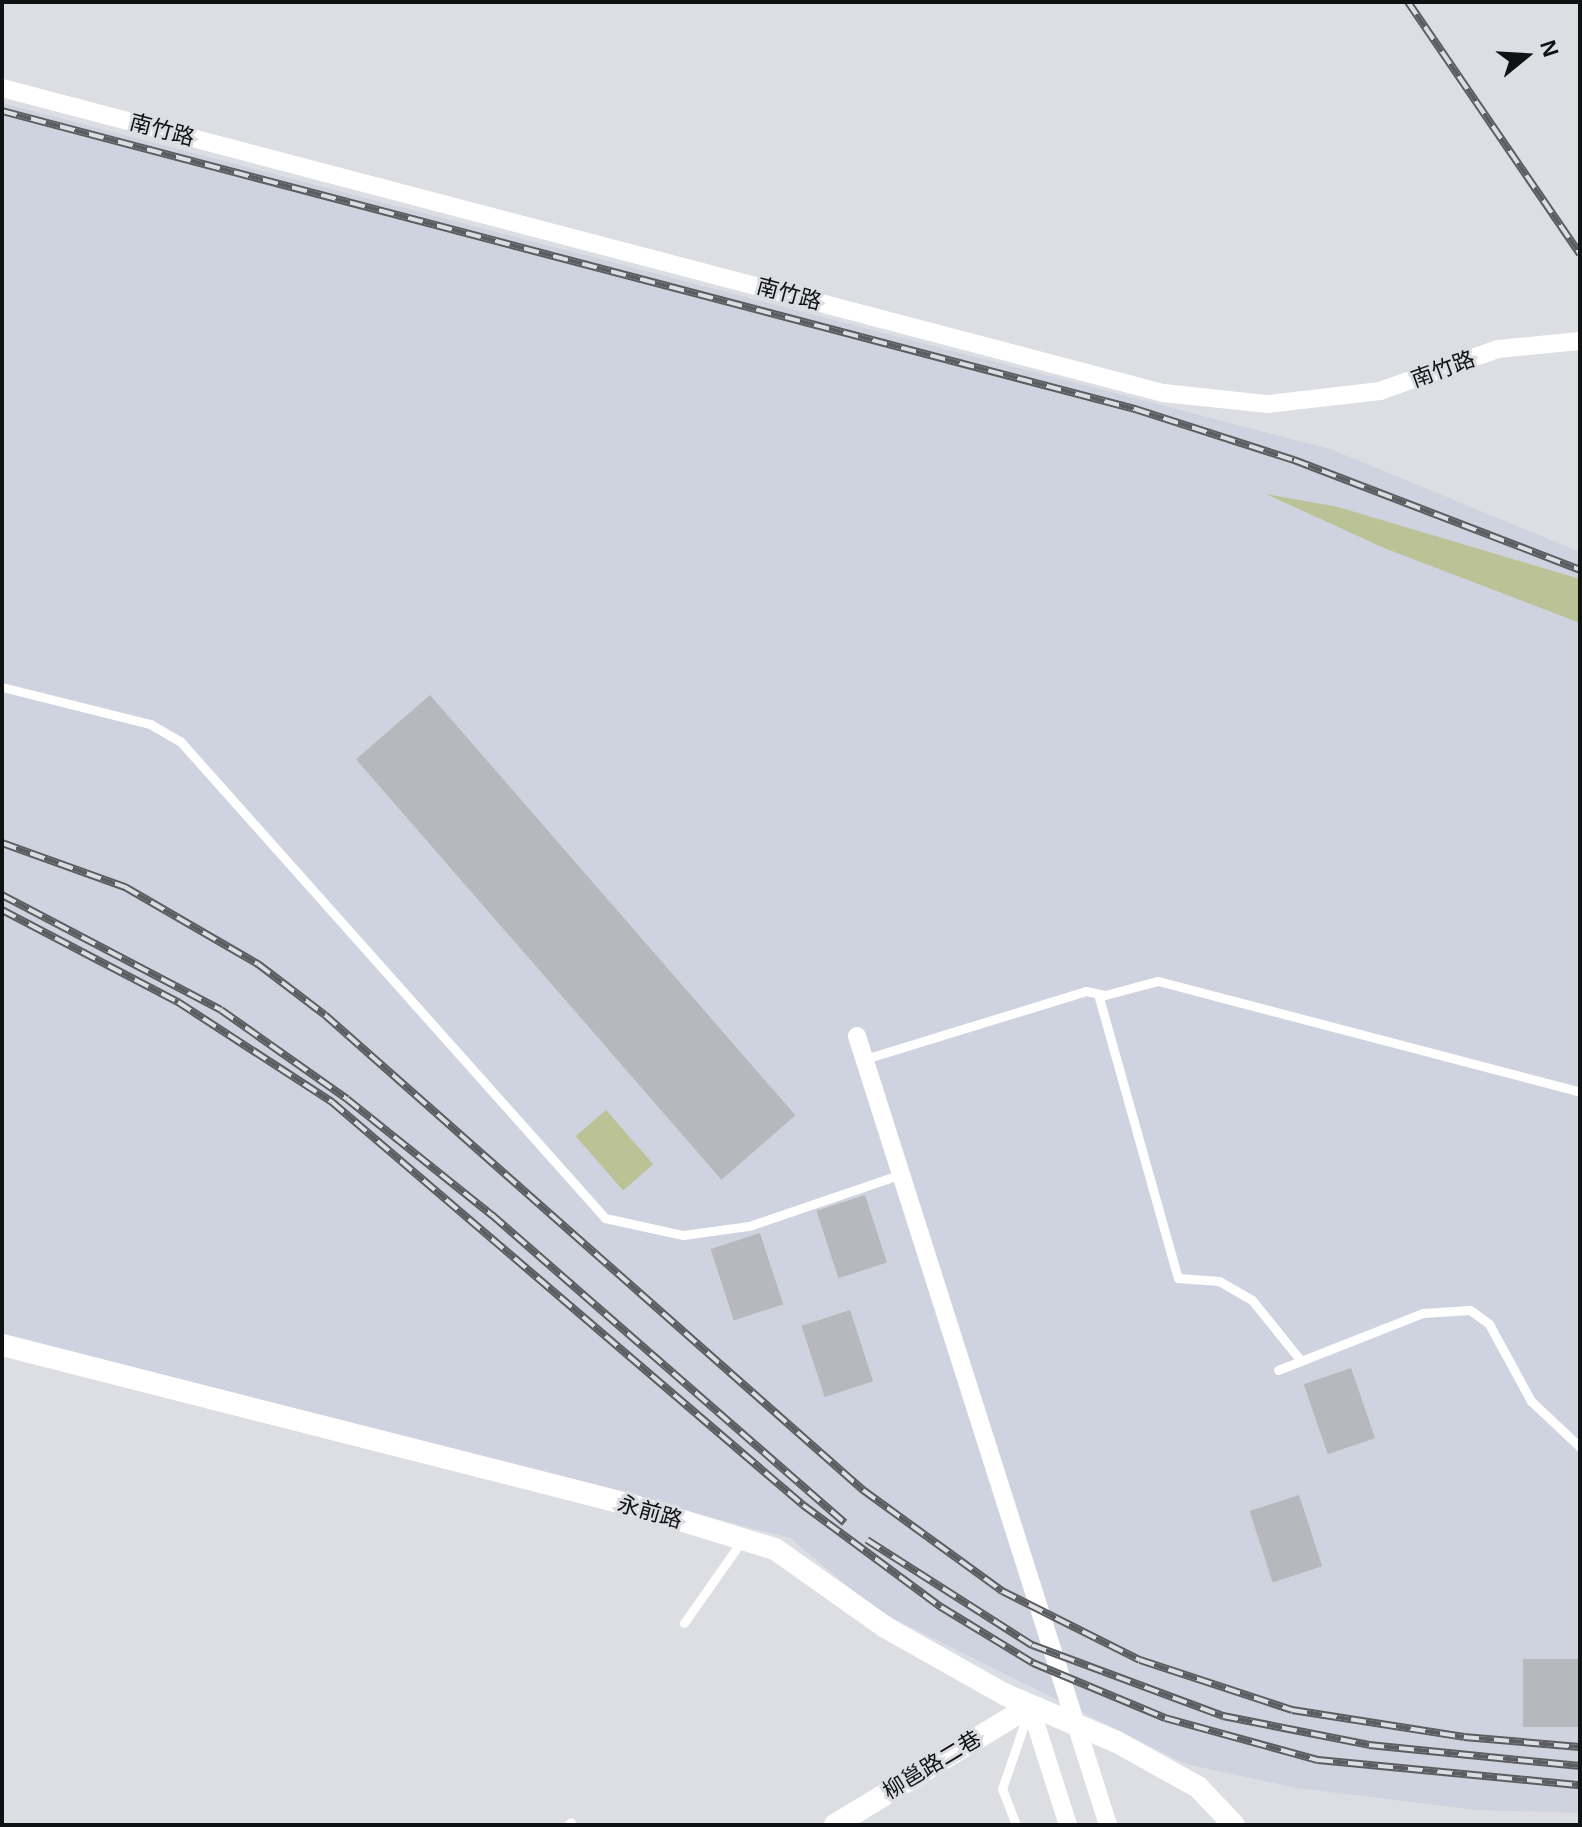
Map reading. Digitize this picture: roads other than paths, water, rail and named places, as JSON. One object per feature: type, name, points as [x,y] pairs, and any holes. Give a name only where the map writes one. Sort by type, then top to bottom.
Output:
[{"type":"street","name":"南竹路","points":[[2,88],[1163,393],[1268,404],[1380,391],[1498,349],[1580,341]]},
{"type":"street","points":[[857,1036],[1108,1825]]},
{"type":"street","name":"永前路","points":[[2,1345],[775,1549],[885,1627],[1030,1706],[1117,1742],[1198,1787],[1234,1825]]},
{"type":"street","points":[[1030,1706],[1068,1825]]},
{"type":"street","name":"柳邕路二巷","points":[[835,1825],[1030,1706]]},
{"type":"lane","points":[[2,687],[150,724],[180,741],[605,1218],[683,1235],[723,1230],[902,1174]]},
{"type":"lane","points":[[865,1059],[1086,991],[1098,994],[1158,981],[1580,1092]]},
{"type":"lane","points":[[1098,994],[1178,1278],[1219,1281],[1252,1300],[1301,1361]]},
{"type":"lane","points":[[1278,1370],[1423,1313],[1470,1310],[1489,1324],[1531,1401],[1580,1447]]},
{"type":"lane","points":[[684,1623],[743,1539]]},
{"type":"lane","points":[[1016,1825],[1002,1789],[1030,1706]]},
{"type":"railway","points":[[1408,2],[1580,254]]},
{"type":"railway","points":[[2,111],[1135,409],[1294,460],[1580,570]]},
{"type":"railway","points":[[2,843],[125,887],[258,964],[325,1015],[863,1490],[1002,1591],[1140,1660],[1292,1710],[1464,1737],[1580,1747]]},
{"type":"railway","points":[[2,895],[221,1010],[347,1099],[492,1215],[845,1523]]},
{"type":"railway","points":[[2,910],[178,1002],[332,1102],[803,1505],[941,1607],[1033,1663],[1165,1718],[1318,1760],[1580,1785]]},
{"type":"railway","points":[[867,1540],[1032,1645],[1223,1716],[1369,1745],[1580,1766]]}]
